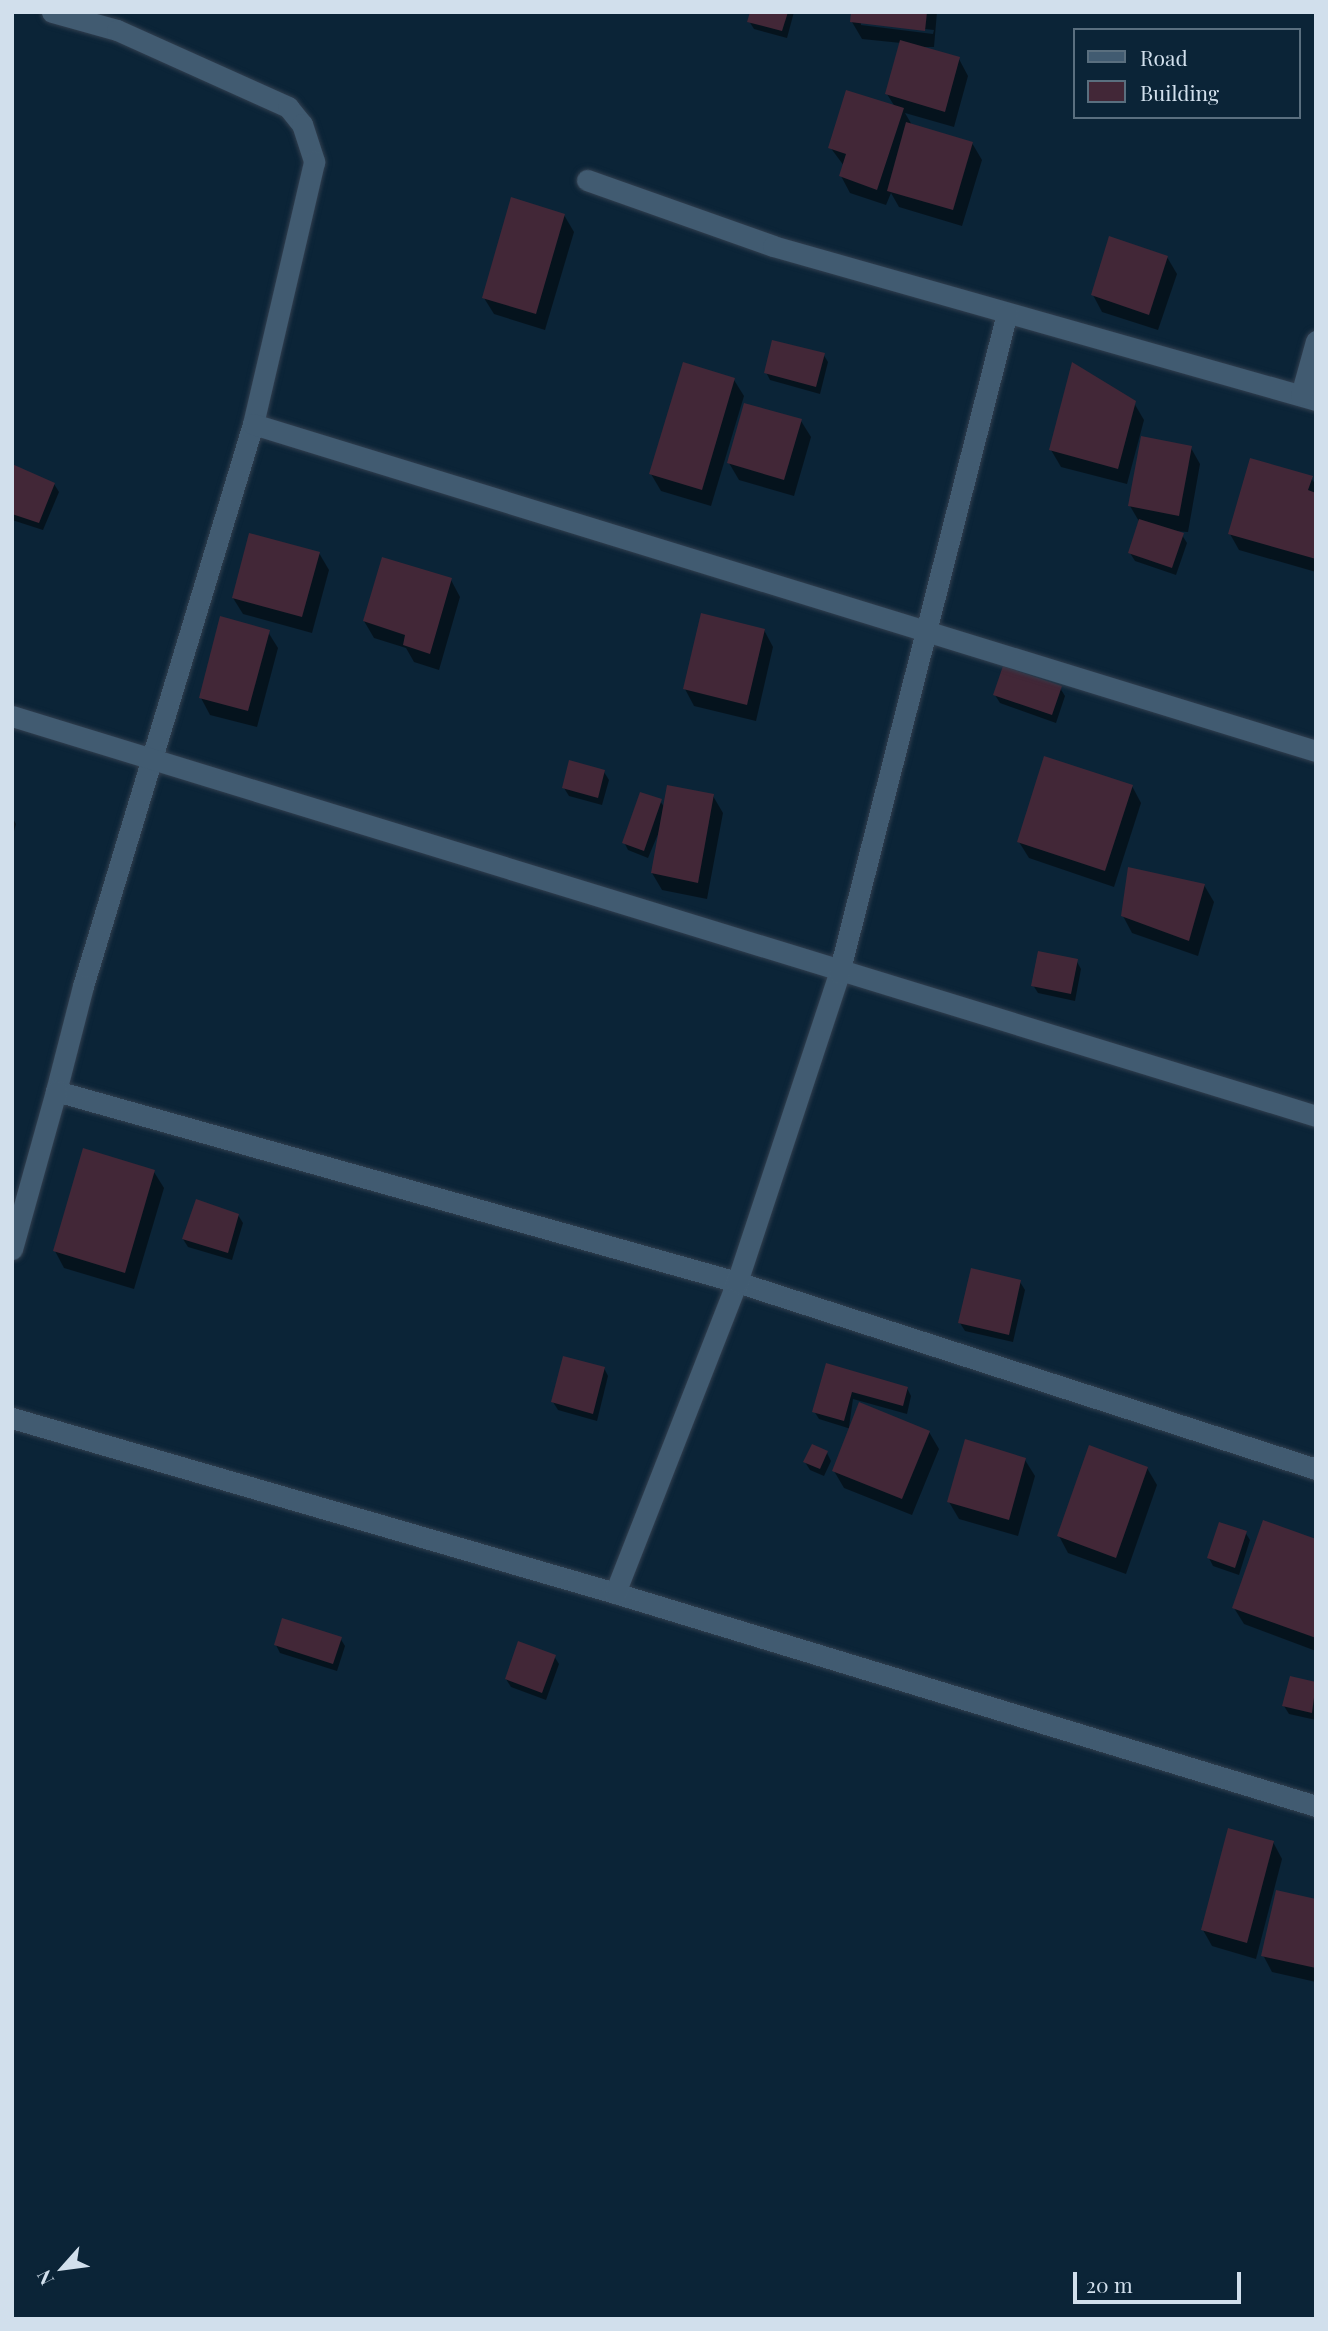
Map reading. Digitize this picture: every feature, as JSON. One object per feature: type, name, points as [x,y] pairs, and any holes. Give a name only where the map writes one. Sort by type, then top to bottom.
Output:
[{"type":"street","points":[[12,1249],[253,424],[314,162],[310,142],[288,107],[120,21],[52,12]]},
{"type":"street","points":[[587,180],[773,246],[1308,398],[1316,341]]},
{"type":"street","points":[[615,1593],[737,1282],[839,973],[1007,313]]},
{"type":"street","points":[[253,424],[1316,751]]},
{"type":"street","points":[[12,716],[839,973],[1316,1116]]},
{"type":"street","points":[[56,1091],[737,1282],[1316,1469]]},
{"type":"street","points":[[12,1418],[615,1593],[1316,1806]]},
{"type":"building","points":[[750,12],[788,12],[782,31],[747,22]]},
{"type":"building","points":[[851,12],[927,12],[925,31],[850,22]]},
{"type":"building","points":[[900,40],[960,57],[945,112],[885,94]]},
{"type":"building","points":[[846,90],[904,108],[877,190],[839,176],[846,154],[828,148]]},
{"type":"building","points":[[906,122],[973,142],[953,210],[887,191]]},
{"type":"building","points":[[511,197],[565,214],[536,314],[482,298]]},
{"type":"building","points":[[1109,236],[1168,256],[1149,315],[1091,295]]},
{"type":"building","points":[[772,340],[825,353],[816,387],[764,373]]},
{"type":"building","points":[[683,362],[735,378],[702,490],[649,474]]},
{"type":"building","points":[[1072,362],[1136,401],[1118,469],[1049,450]]},
{"type":"building","points":[[744,403],[802,419],[784,480],[727,463]]},
{"type":"building","points":[[1141,436],[1192,446],[1179,516],[1128,506]]},
{"type":"building","points":[[1250,458],[1313,476],[1308,490],[1316,493],[1316,559],[1228,534]]},
{"type":"building","points":[[12,464],[55,483],[39,523],[12,514]]},
{"type":"building","points":[[1139,519],[1184,533],[1172,568],[1128,553]]},
{"type":"building","points":[[249,533],[320,552],[302,617],[232,598]]},
{"type":"building","points":[[382,557],[452,578],[430,654],[403,645],[405,635],[363,621]]},
{"type":"building","points":[[701,613],[765,629],[747,705],[683,689]]},
{"type":"building","points":[[220,616],[270,630],[248,711],[199,698]]},
{"type":"building","points":[[1003,666],[1062,686],[1052,715],[993,695]]},
{"type":"building","points":[[1044,756],[1133,785],[1105,871],[1017,842]]},
{"type":"building","points":[[569,760],[605,770],[598,798],[562,788]]},
{"type":"building","points":[[667,785],[714,794],[698,883],[651,873]]},
{"type":"building","points":[[640,792],[662,799],[644,851],[622,843]]},
{"type":"building","points":[[1128,867],[1205,884],[1189,941],[1121,916]]},
{"type":"building","points":[[1038,951],[1078,959],[1071,994],[1031,986]]},
{"type":"building","points":[[83,1148],[155,1170],[125,1273],[53,1251]]},
{"type":"building","points":[[196,1199],[239,1214],[228,1253],[182,1239]]},
{"type":"building","points":[[971,1268],[1021,1280],[1009,1335],[958,1323]]},
{"type":"building","points":[[563,1356],[605,1367],[593,1414],[551,1402]]},
{"type":"building","points":[[826,1363],[908,1387],[903,1406],[852,1392],[844,1421],[812,1412]]},
{"type":"building","points":[[859,1402],[930,1431],[902,1499],[832,1471]]},
{"type":"building","points":[[965,1439],[1026,1458],[1009,1520],[947,1502]]},
{"type":"building","points":[[812,1444],[828,1451],[820,1469],[803,1462]]},
{"type":"building","points":[[1089,1445],[1148,1467],[1116,1558],[1057,1536]]},
{"type":"building","points":[[1263,1520],[1316,1539],[1316,1638],[1232,1608]]},
{"type":"building","points":[[1219,1522],[1247,1531],[1235,1568],[1207,1558]]},
{"type":"building","points":[[282,1618],[342,1637],[333,1664],[274,1645]]},
{"type":"building","points":[[518,1641],[556,1655],[542,1693],[505,1679]]},
{"type":"building","points":[[1290,1676],[1316,1682],[1312,1713],[1282,1706]]},
{"type":"building","points":[[1228,1828],[1274,1841],[1247,1943],[1201,1930]]},
{"type":"building","points":[[1276,1890],[1316,1899],[1316,1968],[1261,1956]]}]
